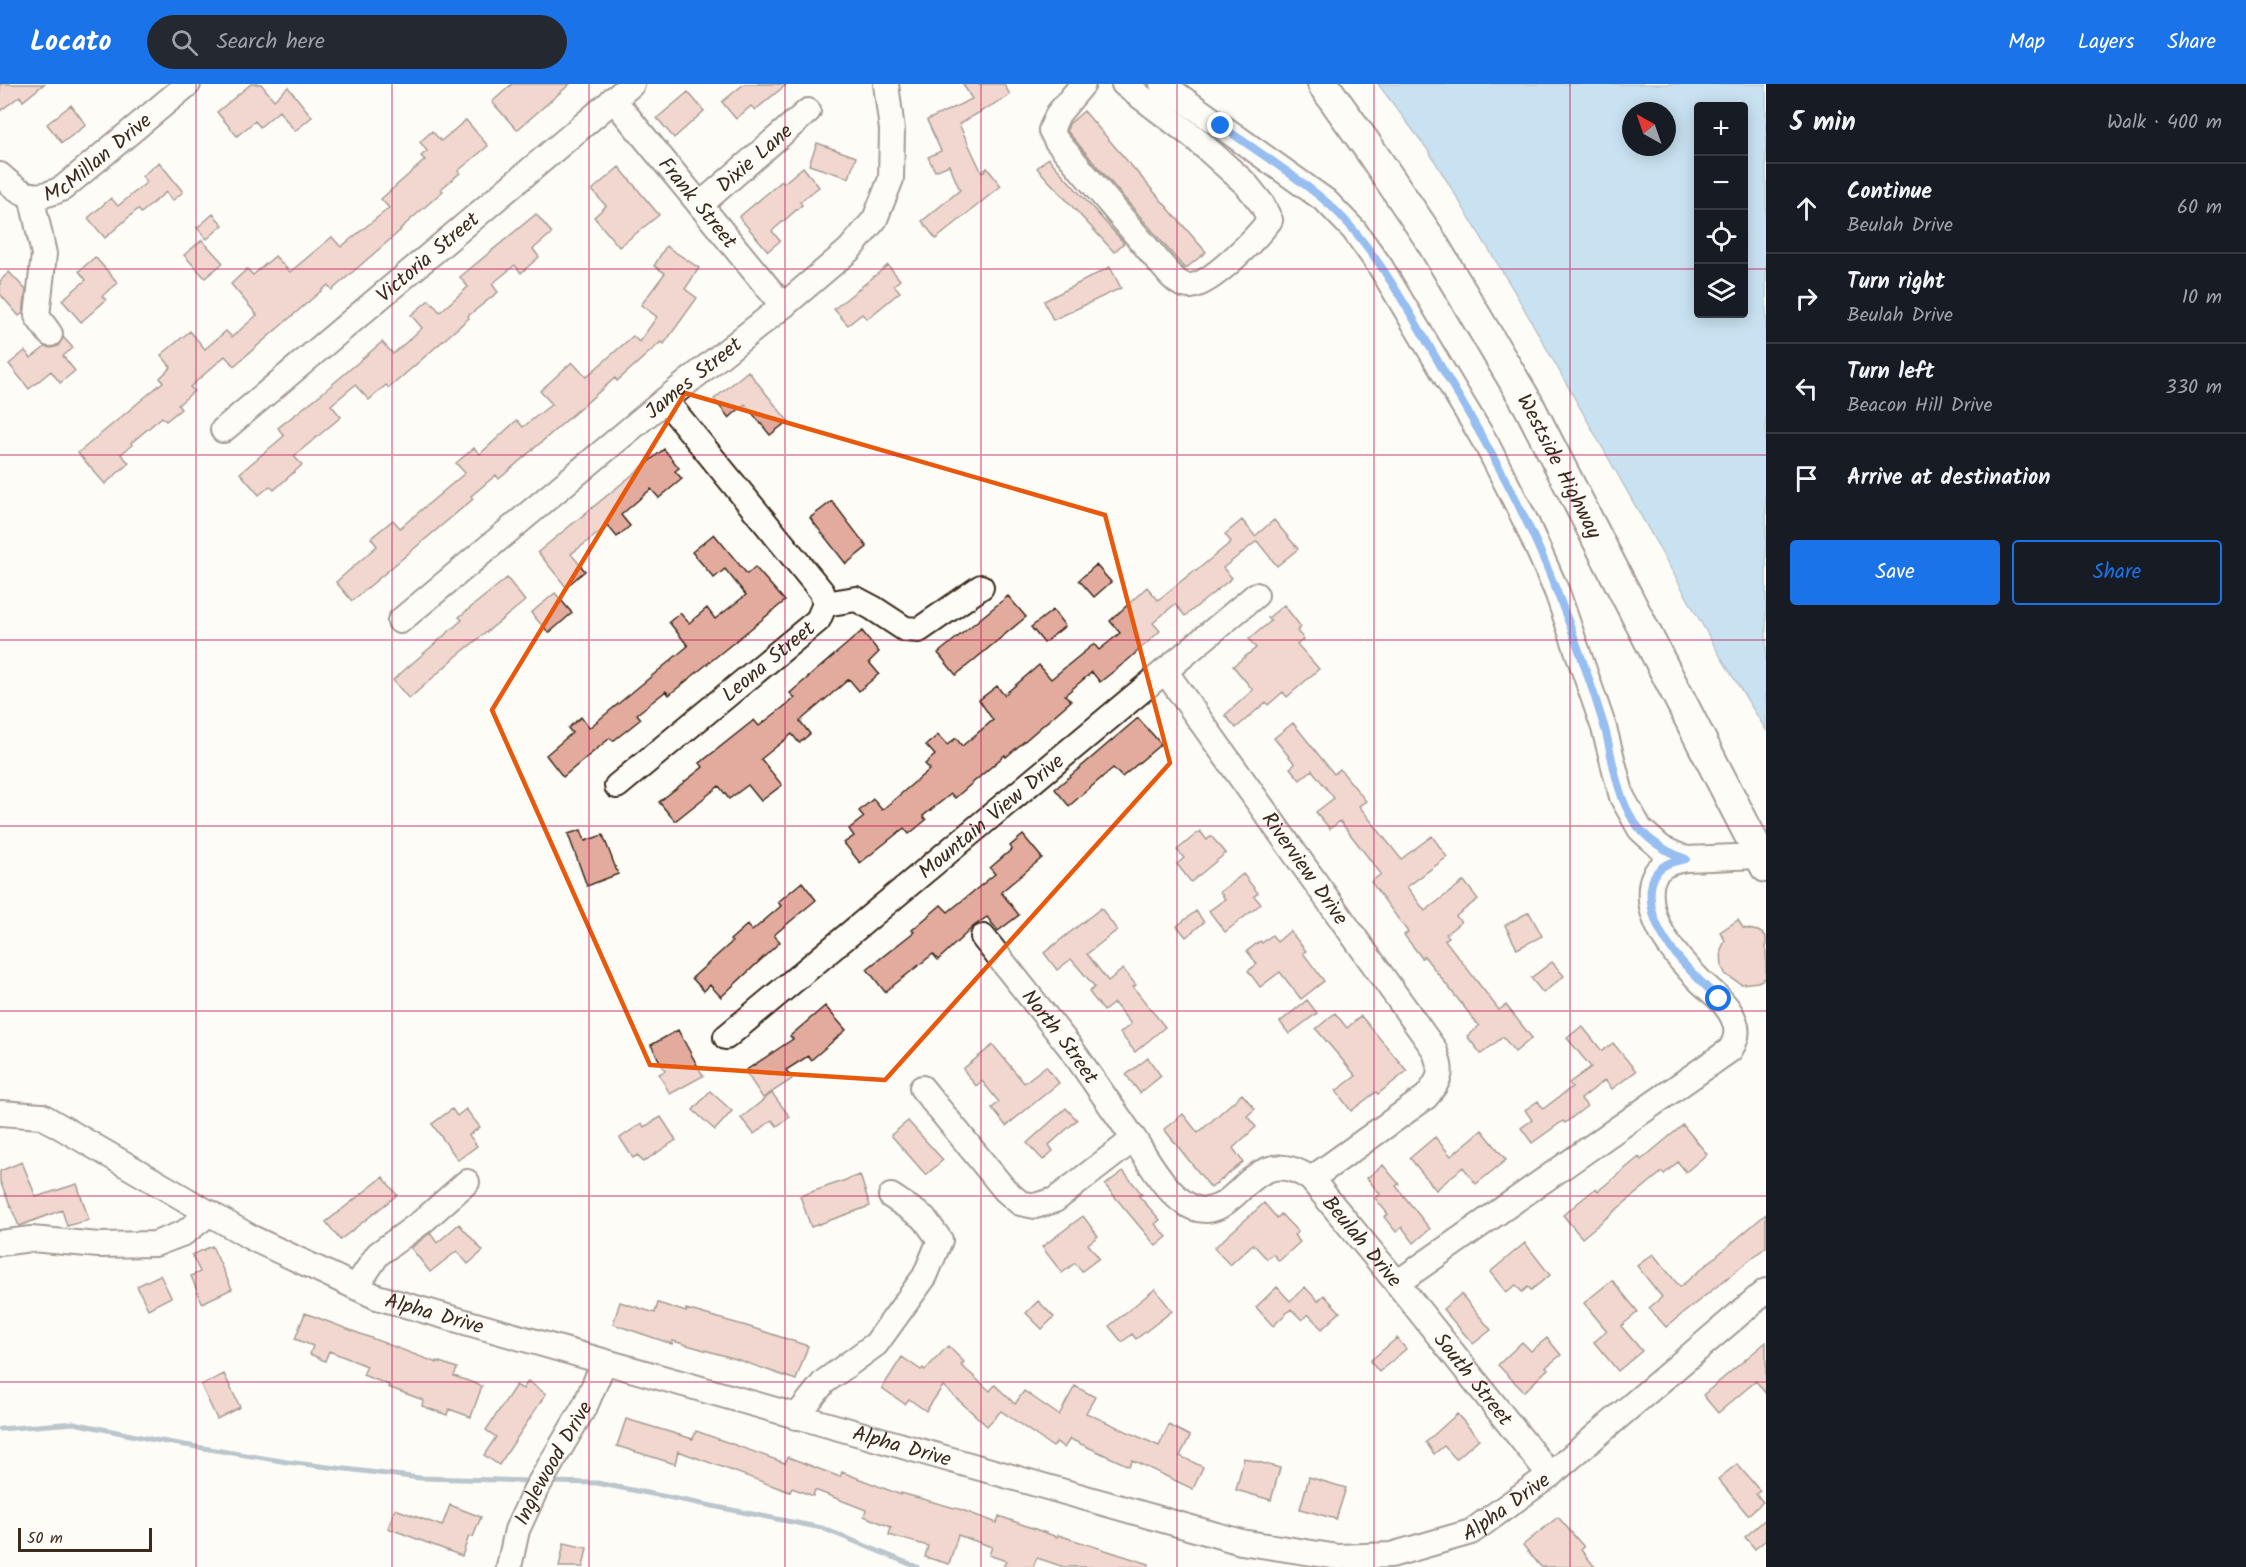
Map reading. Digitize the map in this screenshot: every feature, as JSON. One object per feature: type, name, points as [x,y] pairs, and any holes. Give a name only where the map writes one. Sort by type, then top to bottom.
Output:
[{"type":"main road","name":"Westside Highway","points":[[1323,84],[1428,236],[1528,404],[1763,862]]},
{"type":"street","name":"McMillan Drive","points":[[0,175],[20,191],[31,195],[46,196],[63,188],[188,84]]},
{"type":"street","name":"Victoria Street","points":[[223,430],[632,84]]},
{"type":"street","name":"James Street","points":[[400,621],[664,400],[783,306],[849,250],[875,219],[891,179],[892,130],[886,84]]},
{"type":"street","points":[[1083,84],[1058,114],[1051,130],[1056,140],[1170,276],[1189,287],[1204,283],[1257,238],[1270,220],[1262,204],[1246,184],[1195,138],[1124,84]]},
{"type":"street","points":[[1162,84],[1326,201],[1354,230],[1380,266],[1487,445],[1526,522],[1560,602],[1604,728],[1617,781],[1628,811],[1640,829],[1654,843],[1686,859],[1763,862]]},
{"type":"street","name":"Frank Street","points":[[613,99],[783,306]]},
{"type":"street","name":"Dixie Lane","points":[[700,205],[808,111]]},
{"type":"street","points":[[31,195],[44,254],[37,316],[50,334]]},
{"type":"street","name":"Leona Street","points":[[617,786],[819,620],[825,604],[822,592],[664,400]]},
{"type":"street","points":[[825,604],[856,599],[905,629],[920,630],[981,587]]},
{"type":"street","name":"Mountain View Drive","points":[[726,1037],[1256,595]]},
{"type":"street","name":"Riverview Drive","points":[[1165,671],[1434,1049],[1441,1068],[1440,1080],[1426,1097],[1311,1179]]},
{"type":"street","name":"Beulah Drive","points":[[1134,1139],[1168,1187],[1194,1208],[1211,1210],[1227,1201],[1257,1175],[1277,1166],[1297,1169],[1311,1179],[1397,1283],[1731,1050],[1737,1036],[1734,1019],[1719,999],[1683,962],[1669,944],[1654,917],[1650,893],[1655,873],[1665,864],[1686,859]]},
{"type":"street","name":"North Street","points":[[983,937],[1070,1047],[1134,1139]]},
{"type":"street","points":[[922,1088],[1005,1190],[1020,1203],[1035,1206],[1055,1200],[1134,1139]]},
{"type":"street","name":"Alpha Drive","points":[[0,1113],[42,1116],[252,1238],[377,1297],[1240,1542],[1338,1557],[1392,1555],[1471,1532],[1550,1475],[1766,1291]]},
{"type":"street","points":[[356,1287],[378,1254],[423,1221],[467,1182]]},
{"type":"street","points":[[796,1416],[824,1382],[876,1344],[925,1276],[940,1240],[924,1218],[891,1196]]},
{"type":"street","points":[[0,1243],[31,1239],[99,1245],[155,1244],[184,1233],[210,1213]]},
{"type":"street","name":"South Street","points":[[1397,1283],[1550,1475]]},
{"type":"street","name":"Inglewood Drive","points":[[509,1567],[517,1530],[535,1491],[586,1404],[604,1362]]},
{"type":"highlighted area","points":[[685,393],[1105,515],[1170,763],[885,1080],[650,1065],[492,710]]},
{"type":"water","points":[[1378,84],[1766,84],[1766,730],[1719,654],[1513,289],[1428,150]]},
{"type":"building","points":[[0,84],[44,84],[23,101],[20,96],[0,111]]},
{"type":"building","points":[[251,84],[261,84],[274,100],[288,87],[312,117],[295,131],[279,111],[260,127],[255,121],[237,136],[217,112]]},
{"type":"building","points":[[512,84],[570,84],[517,130],[492,102]]},
{"type":"building","points":[[744,84],[787,84],[755,110],[751,106],[736,119],[722,102]]},
{"type":"building","points":[[963,84],[1004,84],[1010,95],[959,124],[982,173],[987,168],[1001,186],[936,239],[922,221],[960,190],[949,165],[935,171],[928,157],[941,151],[927,120],[972,99]]},
{"type":"building","points":[[688,92],[704,111],[674,138],[657,118]]},
{"type":"building","points":[[71,105],[86,125],[62,143],[47,124]]},
{"type":"building","points":[[1084,111],[1206,252],[1185,269],[1068,132],[1069,124]]},
{"type":"building","points":[[466,120],[488,146],[458,171],[460,173],[441,189],[443,191],[401,230],[332,290],[328,285],[234,366],[225,356],[190,387],[194,391],[178,405],[181,409],[166,421],[162,417],[131,443],[132,445],[121,454],[129,463],[105,484],[78,453],[163,382],[160,378],[171,367],[161,355],[190,331],[205,349],[226,331],[232,337],[257,315],[231,284],[247,269],[253,275],[275,256],[290,272],[332,237],[341,247],[389,208],[381,199],[425,160],[421,156],[427,151],[420,142],[432,131],[441,141]]},
{"type":"building","points":[[817,143],[856,157],[849,178],[809,165]]},
{"type":"building","points":[[1048,158],[1124,243],[1114,252],[1037,168]]},
{"type":"building","points":[[159,162],[183,192],[172,201],[166,192],[141,213],[138,209],[105,238],[88,218],[111,198],[118,206],[147,182],[142,176]]},
{"type":"building","points":[[619,167],[659,215],[619,247],[594,217],[606,206],[592,190]]},
{"type":"building","points":[[803,167],[819,187],[800,202],[802,205],[772,231],[780,241],[768,251],[739,217],[782,181],[784,183]]},
{"type":"building","points":[[213,214],[223,225],[207,239],[197,228]]},
{"type":"building","points":[[536,214],[552,233],[533,249],[539,257],[521,273],[515,265],[492,284],[498,292],[468,316],[469,318],[389,388],[386,385],[369,400],[355,385],[331,405],[341,417],[294,456],[302,465],[274,490],[270,486],[259,495],[240,473],[284,436],[278,428],[382,342],[393,354],[422,328],[411,315],[429,300],[440,312],[468,287],[460,277]]},
{"type":"building","points":[[202,240],[223,263],[205,278],[184,255]]},
{"type":"building","points":[[666,246],[699,268],[685,289],[697,298],[664,344],[661,342],[617,381],[615,378],[499,479],[496,475],[471,496],[473,499],[352,601],[336,582],[377,546],[371,538],[393,520],[400,528],[465,473],[456,463],[474,448],[480,454],[517,420],[523,427],[552,404],[540,391],[572,362],[586,377],[633,336],[639,342],[657,317],[641,305],[665,273],[654,266]]},
{"type":"building","points":[[95,257],[118,283],[102,296],[106,300],[81,322],[62,300],[86,280],[79,271]]},
{"type":"building","points":[[888,265],[900,280],[894,285],[900,292],[867,319],[862,314],[848,325],[834,309]]},
{"type":"building","points":[[1110,267],[1121,288],[1053,320],[1044,301]]},
{"type":"building","points":[[9,272],[26,290],[23,313],[19,316],[0,294],[0,281]]},
{"type":"building","points":[[63,337],[73,348],[63,356],[75,371],[60,383],[51,371],[29,389],[9,364],[25,351],[31,358],[45,347],[58,346]]},
{"type":"building","points":[[748,371],[788,421],[770,435],[745,404],[729,418],[714,399]]},
{"type":"building","points":[[664,449],[679,468],[675,471],[682,479],[659,498],[651,489],[621,515],[630,526],[617,537],[608,526],[571,554],[585,571],[566,587],[538,552]]},
{"type":"building","points":[[832,501],[867,547],[846,564],[810,518]]},
{"type":"building","points":[[1242,520],[1255,536],[1274,520],[1298,549],[1277,566],[1257,541],[1223,568],[1232,578],[1185,616],[1175,604],[1153,623],[1160,631],[1128,660],[1100,682],[1092,672],[1065,695],[1071,701],[1006,757],[1005,755],[955,798],[951,794],[923,816],[926,820],[909,834],[904,828],[860,863],[844,843],[854,836],[849,829],[864,817],[859,811],[873,799],[882,810],[930,769],[925,764],[935,755],[926,745],[938,735],[947,745],[956,738],[962,746],[993,720],[979,700],[997,686],[1004,695],[1039,665],[1051,679],[1094,644],[1099,650],[1120,633],[1110,621],[1147,587],[1158,600],[1231,542],[1225,534]]},
{"type":"building","points":[[714,534],[747,574],[755,567],[785,601],[669,695],[666,691],[637,714],[641,719],[613,741],[610,738],[563,777],[546,755],[572,733],[568,728],[581,717],[589,728],[688,646],[669,622],[680,613],[689,623],[707,608],[715,619],[746,595],[725,569],[714,578],[692,552]]},
{"type":"building","points":[[1096,565],[1111,582],[1094,597],[1079,580]]},
{"type":"building","points":[[507,578],[525,601],[458,655],[409,699],[393,680],[462,620],[459,617]]},
{"type":"building","points":[[555,593],[572,613],[549,633],[531,613]]},
{"type":"building","points":[[1008,596],[1026,617],[956,675],[938,653]]},
{"type":"building","points":[[1284,605],[1301,627],[1297,631],[1304,639],[1297,644],[1319,669],[1287,697],[1283,692],[1268,705],[1266,702],[1236,728],[1225,715],[1253,690],[1233,666],[1256,648],[1249,639],[1271,621],[1268,618]]},
{"type":"building","points":[[1053,610],[1065,626],[1044,643],[1031,627]]},
{"type":"building","points":[[862,631],[879,652],[869,662],[879,674],[859,691],[849,679],[800,721],[810,734],[799,743],[792,734],[761,759],[782,785],[761,801],[748,785],[729,799],[719,786],[675,821],[659,802],[703,767],[700,763],[754,720],[759,726],[795,698],[790,693]]},
{"type":"building","points":[[1138,718],[1161,744],[1122,777],[1113,768],[1069,806],[1055,789]]},
{"type":"building","points":[[1293,723],[1334,774],[1340,769],[1366,801],[1359,806],[1401,859],[1432,836],[1447,857],[1407,887],[1425,911],[1464,881],[1478,899],[1456,916],[1461,922],[1446,934],[1449,937],[1445,940],[1499,1010],[1506,1005],[1532,1038],[1515,1052],[1503,1037],[1481,1054],[1467,1036],[1479,1026],[1424,956],[1422,958],[1404,935],[1408,932],[1371,882],[1381,874],[1340,821],[1330,829],[1316,812],[1334,798],[1312,770],[1300,780],[1290,768],[1295,764],[1274,738]]},
{"type":"building","points":[[581,830],[585,841],[603,835],[618,874],[587,886],[568,834]]},
{"type":"building","points":[[1200,831],[1207,840],[1211,836],[1226,853],[1191,882],[1177,864],[1184,858],[1177,850]]},
{"type":"building","points":[[1023,835],[1042,858],[1001,892],[1019,915],[998,931],[987,917],[974,926],[938,960],[933,954],[885,992],[867,969],[914,932],[912,930],[941,905],[948,912],[995,874],[990,868],[1012,849],[1010,846]]},
{"type":"building","points":[[1243,874],[1258,893],[1254,896],[1261,904],[1225,932],[1209,911],[1225,899],[1220,892]]},
{"type":"building","points":[[802,882],[816,900],[774,935],[780,942],[721,997],[710,985],[704,991],[692,978],[732,942],[730,940],[747,925],[752,931],[781,906],[778,902]]},
{"type":"building","points":[[1101,908],[1117,930],[1087,954],[1108,981],[1123,969],[1136,985],[1133,987],[1165,1027],[1135,1052],[1120,1033],[1131,1024],[1114,1003],[1104,1011],[1089,992],[1095,987],[1071,959],[1057,970],[1044,953]]},
{"type":"building","points":[[1196,911],[1204,922],[1186,937],[1177,926]]},
{"type":"building","points":[[1529,912],[1542,936],[1517,949],[1505,925]]},
{"type":"building","points":[[1738,920],[1743,928],[1758,931],[1766,936],[1766,978],[1758,982],[1741,984],[1726,975],[1722,967],[1721,950],[1725,940],[1720,932]]},
{"type":"building","points":[[1290,931],[1306,951],[1303,953],[1324,981],[1301,999],[1280,972],[1260,987],[1248,971],[1257,964],[1247,951],[1272,935],[1277,942]]},
{"type":"building","points":[[1552,962],[1564,976],[1543,993],[1531,978]]},
{"type":"building","points":[[1307,1000],[1317,1013],[1289,1034],[1280,1022]]},
{"type":"building","points":[[825,1006],[846,1030],[811,1060],[808,1056],[786,1070],[792,1079],[763,1098],[745,1071],[793,1039],[790,1036]]},
{"type":"building","points":[[1335,1013],[1347,1028],[1361,1016],[1407,1071],[1378,1094],[1376,1092],[1351,1111],[1336,1091],[1356,1076],[1316,1029]]},
{"type":"building","points":[[1582,1026],[1602,1051],[1613,1043],[1636,1071],[1612,1089],[1605,1080],[1581,1099],[1587,1106],[1565,1123],[1563,1121],[1532,1143],[1521,1128],[1532,1120],[1525,1110],[1538,1101],[1543,1109],[1572,1087],[1569,1083],[1591,1067],[1567,1038]]},
{"type":"building","points":[[678,1030],[703,1076],[670,1094],[659,1074],[665,1071],[651,1045]]},
{"type":"building","points":[[993,1045],[1024,1083],[1046,1066],[1059,1083],[1006,1126],[992,1108],[999,1102],[982,1081],[976,1086],[963,1069]]},
{"type":"building","points":[[1148,1058],[1161,1076],[1140,1093],[1126,1075]]},
{"type":"building","points":[[710,1091],[732,1111],[715,1130],[693,1110]]},
{"type":"building","points":[[772,1093],[790,1117],[777,1126],[772,1120],[754,1134],[741,1118]]},
{"type":"building","points":[[1242,1094],[1255,1109],[1247,1116],[1256,1127],[1233,1148],[1243,1162],[1211,1188],[1164,1129],[1183,1114],[1198,1133]]},
{"type":"building","points":[[1066,1108],[1077,1120],[1049,1145],[1053,1151],[1043,1160],[1027,1143]]},
{"type":"building","points":[[452,1109],[457,1116],[466,1109],[480,1127],[469,1135],[477,1146],[458,1160],[432,1124]]},
{"type":"building","points":[[661,1117],[676,1140],[643,1162],[638,1155],[633,1158],[620,1138],[642,1123],[644,1127]]},
{"type":"building","points":[[908,1121],[943,1160],[926,1175],[891,1135]]},
{"type":"building","points":[[1683,1125],[1707,1154],[1686,1172],[1678,1162],[1664,1174],[1662,1172],[1582,1238],[1563,1215],[1596,1188],[1598,1191],[1639,1157],[1641,1160]]},
{"type":"building","points":[[1482,1130],[1506,1160],[1476,1184],[1463,1167],[1436,1190],[1410,1158],[1435,1137],[1451,1156]]},
{"type":"building","points":[[22,1162],[36,1197],[77,1184],[89,1220],[67,1226],[62,1210],[19,1226],[0,1181],[0,1171]]},
{"type":"building","points":[[1383,1165],[1399,1184],[1396,1186],[1430,1229],[1414,1243],[1402,1227],[1396,1232],[1384,1217],[1388,1214],[1375,1198],[1380,1194],[1367,1178]]},
{"type":"building","points":[[1123,1171],[1142,1194],[1139,1196],[1160,1220],[1155,1224],[1167,1237],[1156,1246],[1105,1185]]},
{"type":"building","points":[[860,1175],[870,1206],[811,1227],[800,1196]]},
{"type":"building","points":[[383,1177],[397,1195],[340,1240],[326,1222]]},
{"type":"building","points":[[1264,1203],[1277,1218],[1281,1214],[1298,1232],[1294,1235],[1300,1242],[1279,1261],[1273,1254],[1267,1259],[1253,1244],[1230,1265],[1214,1248]]},
{"type":"building","points":[[1766,1214],[1766,1247],[1666,1327],[1649,1308],[1662,1297],[1637,1266],[1653,1254],[1680,1287]]},
{"type":"building","points":[[1083,1216],[1098,1236],[1088,1244],[1099,1258],[1082,1271],[1075,1263],[1062,1273],[1042,1247]]},
{"type":"building","points":[[459,1224],[483,1251],[468,1264],[457,1251],[430,1272],[411,1248],[430,1233],[437,1243]]},
{"type":"building","points":[[1525,1243],[1550,1275],[1531,1290],[1528,1287],[1522,1292],[1516,1285],[1506,1292],[1490,1272]]},
{"type":"building","points":[[212,1246],[232,1289],[202,1303],[191,1276],[200,1272],[192,1255]]},
{"type":"building","points":[[160,1275],[171,1297],[148,1309],[137,1286]]},
{"type":"building","points":[[1612,1280],[1638,1312],[1621,1326],[1642,1351],[1618,1371],[1594,1342],[1607,1331],[1584,1303]]},
{"type":"building","points":[[1277,1287],[1290,1301],[1305,1287],[1318,1301],[1324,1295],[1340,1312],[1322,1329],[1308,1314],[1302,1320],[1291,1309],[1273,1326],[1256,1307]]},
{"type":"building","points":[[1155,1289],[1172,1311],[1136,1339],[1132,1334],[1122,1342],[1109,1326]]},
{"type":"building","points":[[1461,1294],[1491,1330],[1473,1344],[1443,1309]]},
{"type":"building","points":[[1038,1301],[1054,1317],[1042,1329],[1026,1313]]},
{"type":"building","points":[[620,1302],[655,1313],[658,1303],[686,1312],[686,1309],[808,1346],[796,1380],[736,1359],[673,1341],[672,1344],[613,1324]]},
{"type":"building","points":[[305,1313],[437,1363],[437,1361],[457,1368],[454,1376],[482,1386],[471,1417],[449,1409],[447,1415],[422,1406],[423,1400],[363,1375],[367,1366],[329,1351],[325,1361],[310,1354],[313,1346],[295,1339]]},
{"type":"building","points":[[1397,1338],[1406,1349],[1379,1372],[1370,1361]]},
{"type":"building","points":[[1547,1338],[1561,1355],[1546,1367],[1548,1369],[1524,1392],[1498,1365],[1522,1342],[1531,1351]]},
{"type":"building","points":[[1766,1342],[1766,1394],[1756,1381],[1718,1413],[1703,1395]]},
{"type":"building","points":[[948,1346],[964,1362],[961,1365],[990,1391],[995,1385],[1015,1404],[1024,1391],[1059,1415],[1075,1386],[1095,1397],[1086,1413],[1159,1446],[1169,1425],[1190,1436],[1180,1456],[1203,1467],[1193,1489],[1132,1460],[1129,1466],[1070,1439],[1064,1448],[1057,1442],[1053,1447],[1001,1411],[987,1426],[943,1386],[926,1411],[909,1399],[905,1404],[882,1388],[902,1357],[921,1370],[923,1368],[925,1370]]},
{"type":"building","points":[[224,1374],[240,1407],[217,1419],[201,1385]]},
{"type":"building","points":[[528,1381],[546,1394],[499,1465],[484,1455],[496,1437],[486,1430],[516,1385],[523,1389]]},
{"type":"building","points":[[1457,1414],[1479,1439],[1456,1459],[1444,1446],[1434,1454],[1426,1442]]},
{"type":"building","points":[[626,1419],[693,1439],[696,1431],[785,1463],[788,1457],[840,1477],[842,1472],[901,1495],[901,1493],[962,1510],[997,1523],[999,1516],[1057,1537],[1058,1535],[1149,1564],[1148,1567],[1064,1567],[1037,1558],[1033,1567],[1003,1567],[1006,1561],[989,1555],[992,1547],[958,1535],[949,1564],[925,1557],[928,1546],[889,1535],[891,1527],[864,1516],[866,1510],[815,1490],[813,1496],[792,1488],[790,1492],[678,1451],[675,1464],[617,1446]]},
{"type":"building","points":[[1244,1458],[1280,1468],[1271,1500],[1236,1490]]},
{"type":"building","points":[[1737,1464],[1760,1491],[1756,1494],[1763,1502],[1748,1515],[1718,1479]]},
{"type":"building","points":[[1309,1477],[1346,1488],[1336,1519],[1300,1509]]},
{"type":"building","points":[[450,1505],[481,1517],[473,1537],[469,1536],[462,1556],[388,1528],[395,1509],[442,1526]]},
{"type":"building","points":[[1558,1517],[1584,1547],[1581,1550],[1595,1567],[1541,1567],[1523,1545]]},
{"type":"building","points":[[1766,1519],[1766,1540],[1755,1549],[1745,1537]]},
{"type":"building","points":[[564,1543],[587,1548],[583,1567],[559,1567]]},
{"type":"waterway","points":[[0,1429],[74,1423],[155,1440],[287,1462],[420,1478],[534,1481]]},
{"type":"waterway","points":[[549,1482],[597,1483],[822,1528],[917,1567]]},
{"type":"route","points":[[1221,126],[1326,201],[1354,230],[1406,308],[1487,445],[1526,522],[1557,592],[1604,728],[1617,781],[1628,811],[1640,829],[1654,843],[1686,859],[1665,864],[1655,873],[1650,893],[1654,917],[1661,932],[1683,962],[1719,999]]}]
